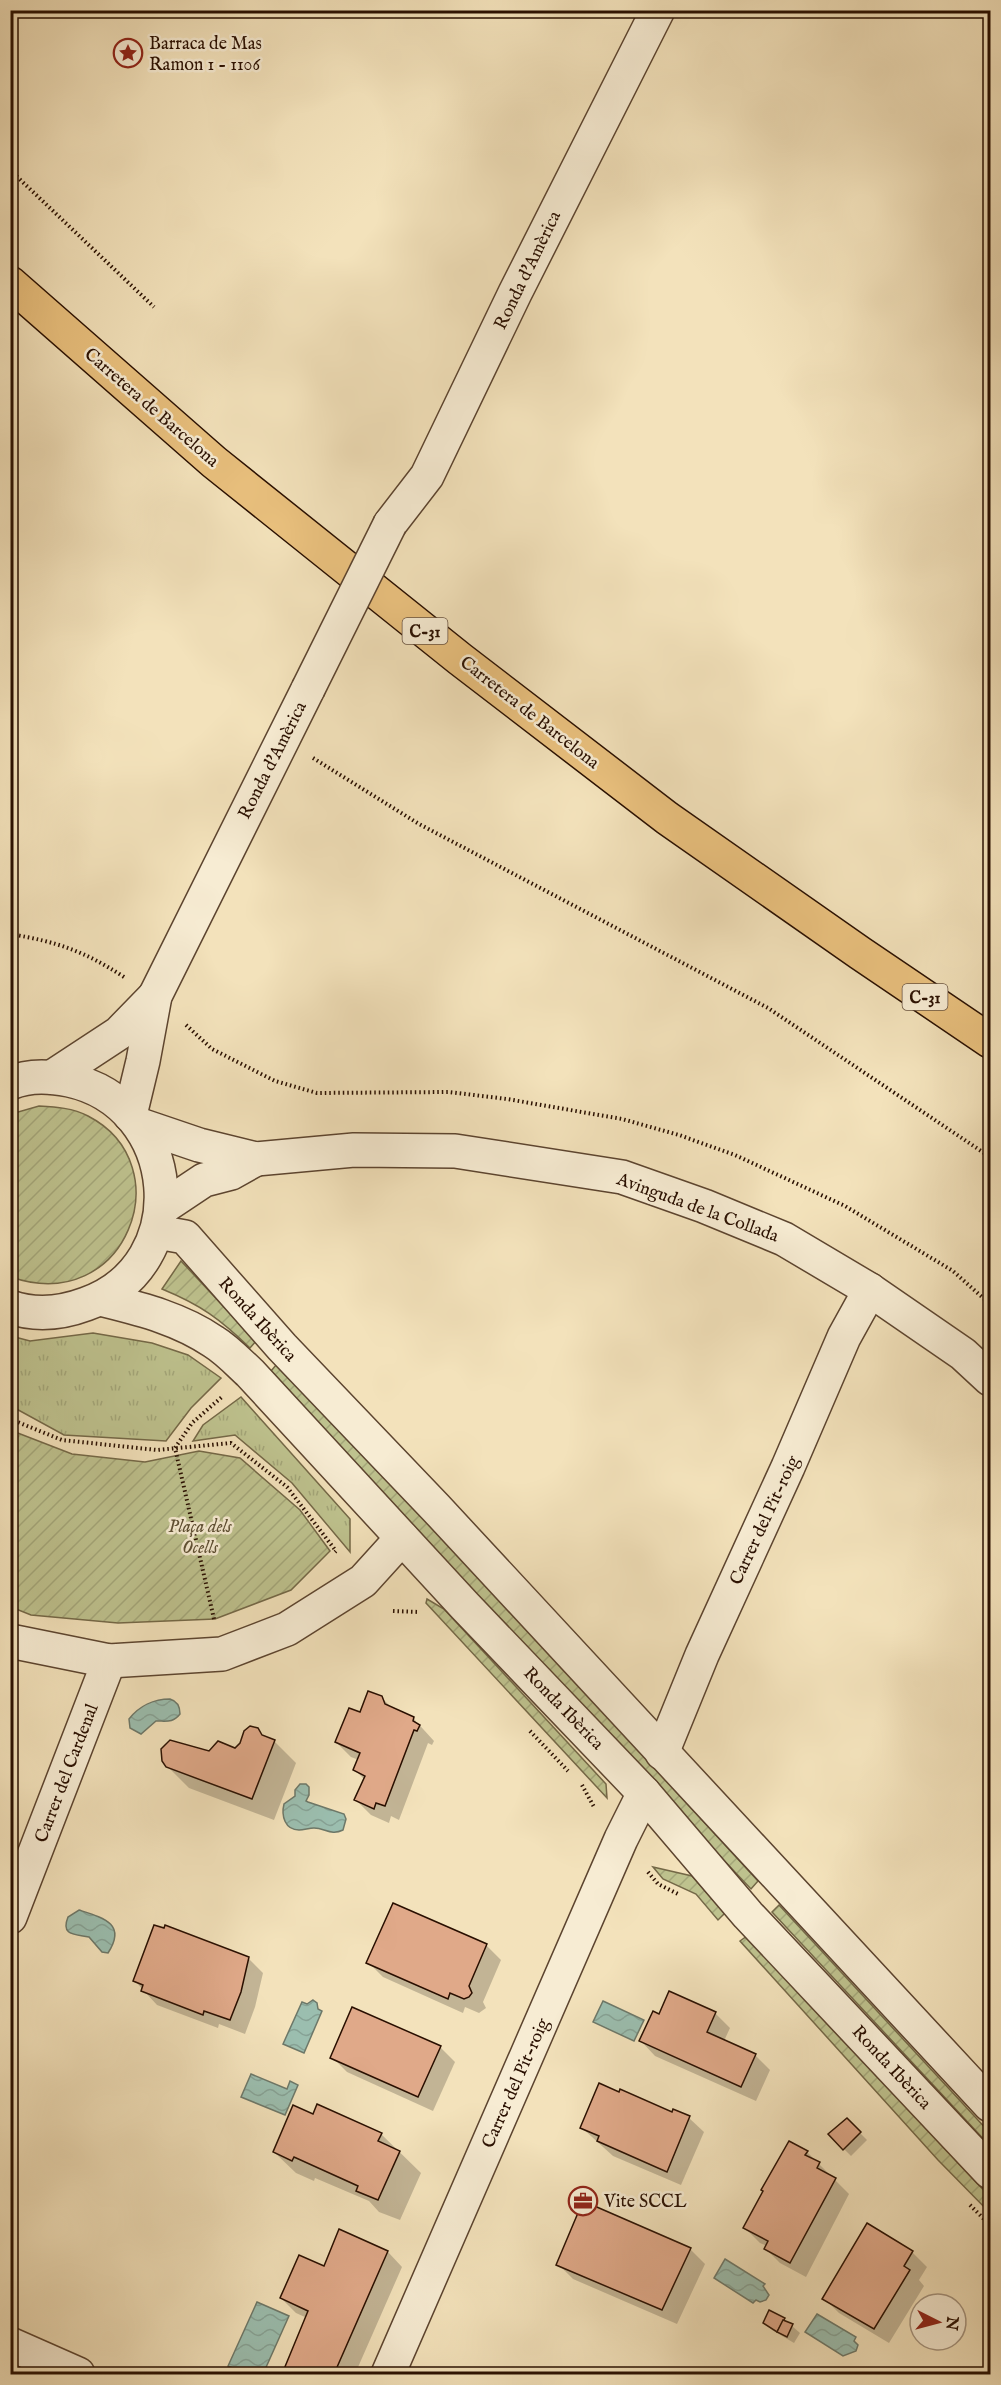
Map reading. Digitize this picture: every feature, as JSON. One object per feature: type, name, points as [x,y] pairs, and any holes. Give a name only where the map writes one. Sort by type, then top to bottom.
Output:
[{"type":"highway","name":"Carretera de Barcelona","points":[[10,283],[214,462],[470,666],[667,818],[990,1041]]},
{"type":"street","name":"Ronda d'Amèrica","points":[[135,1120],[154,996],[390,524],[415,449],[634,10]]},
{"type":"street","name":"Ronda d'Amèrica","points":[[390,524],[427,476],[515,293],[658,10]]},
{"type":"street","name":"Ronda d'Amèrica","points":[[52,1077],[119,1032],[154,996]]},
{"type":"street","points":[[10,1307],[23,1311],[63,1312],[100,1299],[124,1282],[143,1259],[159,1220],[157,1159],[135,1120],[114,1098],[84,1083],[52,1077],[13,1078]]},
{"type":"street","name":"Avinguda de la Collada","points":[[135,1120],[200,1145],[256,1159],[354,1150],[455,1151],[622,1177],[704,1206],[784,1239],[870,1290],[963,1354],[990,1379]]},
{"type":"street","name":"Avinguda de la Collada","points":[[159,1220],[204,1180],[231,1173],[256,1159]]},
{"type":"street","name":"Ronda Ibèrica","points":[[159,1220],[185,1237],[282,1347],[436,1508],[990,2105]]},
{"type":"street","name":"Carrer del Pit-roig","points":[[662,1753],[702,1655],[788,1467],[844,1337],[870,1290]]},
{"type":"street","name":"Ronda Ibèrica","points":[[100,1299],[145,1310],[185,1325],[216,1343],[250,1373],[402,1538],[644,1793],[748,1915],[990,2172]]},
{"type":"street","points":[[10,1641],[109,1661],[222,1654],[287,1629],[363,1581],[402,1538]]},
{"type":"street","name":"Carrer del Cardenal","points":[[10,1917],[109,1661]]},
{"type":"street","name":"Carrer del Pit-roig","points":[[388,2374],[621,1839],[644,1793]]},
{"type":"street","points":[[10,2344],[78,2374]]},
{"type":"path","points":[[10,170],[154,307]]},
{"type":"path","points":[[282,738],[419,824],[768,1008],[990,1157]]},
{"type":"path","points":[[10,934],[48,940],[94,957],[154,996],[188,1026]]},
{"type":"path","points":[[222,1654],[175,1448],[192,1423],[250,1373]]},
{"type":"path","points":[[10,1419],[62,1440],[158,1450],[231,1443],[286,1487],[336,1551],[329,1558]]},
{"type":"green space","points":[[39,1106],[64,1108],[82,1113],[117,1139],[132,1167],[136,1199],[128,1230],[111,1257],[85,1276],[51,1284],[11,1277],[11,1114]]},
{"type":"green space","points":[[181,1261],[256,1341],[250,1348],[209,1314],[162,1289]]},
{"type":"green space","points":[[93,1333],[152,1343],[188,1355],[221,1378],[191,1408],[166,1441],[64,1435],[11,1406],[11,1336],[30,1341]]},
{"type":"green space","points":[[276,1365],[488,1586],[758,1881],[751,1889],[592,1721],[271,1371]]},
{"type":"green space","points":[[241,1397],[350,1519],[350,1552],[292,1483],[235,1435],[193,1441],[203,1425]]},
{"type":"green space","name":"Plaça dels Ocells","points":[[10,1430],[72,1454],[145,1462],[199,1451],[240,1458],[300,1510],[330,1551],[291,1590],[215,1619],[118,1623],[31,1615],[11,1607]]},
{"type":"green space","points":[[427,1599],[444,1609],[606,1784],[607,1798],[426,1603]]},
{"type":"green space","points":[[653,1867],[692,1876],[725,1913],[718,1920],[696,1894],[663,1879]]},
{"type":"green space","points":[[779,1905],[990,2133],[990,2146],[772,1912]]},
{"type":"green space","points":[[747,1936],[990,2197],[990,2213],[938,2160],[740,1941]]},
{"type":"water","points":[[170,1699],[179,1709],[180,1714],[175,1719],[156,1721],[141,1734],[130,1728],[129,1719],[137,1710],[153,1702]]},
{"type":"water","points":[[300,1784],[306,1784],[309,1787],[306,1801],[344,1814],[346,1819],[343,1830],[331,1832],[314,1828],[299,1830],[287,1825],[283,1813],[284,1804],[295,1796],[295,1790]]},
{"type":"water","points":[[79,1910],[104,1919],[114,1929],[113,1943],[108,1953],[102,1952],[89,1937],[75,1935],[68,1931],[66,1923],[68,1917]]},
{"type":"water","points":[[313,2000],[317,2003],[318,2009],[322,2011],[304,2053],[283,2044],[302,2002],[307,2004]]},
{"type":"water","points":[[603,2001],[644,2020],[634,2041],[593,2022]]},
{"type":"water","points":[[251,2074],[287,2089],[290,2081],[298,2085],[285,2115],[241,2097]]},
{"type":"water","points":[[725,2259],[765,2284],[763,2286],[769,2295],[766,2300],[760,2302],[756,2300],[753,2303],[714,2278]]},
{"type":"water","points":[[257,2302],[289,2316],[263,2374],[246,2374],[228,2366]]},
{"type":"water","points":[[817,2314],[856,2337],[854,2341],[858,2345],[856,2351],[843,2356],[805,2332]]},
{"type":"building","points":[[368,1691],[382,1696],[385,1704],[414,1717],[413,1721],[420,1725],[417,1731],[414,1730],[385,1806],[376,1803],[374,1809],[354,1800],[365,1776],[353,1770],[360,1753],[335,1742],[349,1708],[360,1712]]},
{"type":"building","points":[[250,1726],[258,1728],[262,1735],[275,1740],[252,1799],[166,1767],[162,1761],[161,1749],[170,1740],[209,1751],[218,1741],[235,1748],[240,1743],[244,1731]]},
{"type":"building","points":[[393,1903],[487,1944],[469,1986],[472,1993],[469,1997],[464,1999],[450,1993],[448,1999],[366,1963]]},
{"type":"building","points":[[154,1925],[164,1928],[165,1925],[249,1957],[241,1992],[230,2020],[204,2011],[203,2015],[141,1991],[143,1985],[133,1981]]},
{"type":"building","points":[[669,1991],[716,2012],[707,2032],[756,2054],[741,2087],[639,2041],[653,2011],[659,2014]]},
{"type":"building","points":[[352,2007],[441,2046],[418,2097],[330,2058]]},
{"type":"building","points":[[599,2083],[619,2092],[620,2089],[672,2112],[673,2109],[690,2116],[667,2172],[597,2141],[599,2136],[580,2128]]},
{"type":"building","points":[[317,2104],[382,2133],[378,2141],[400,2151],[378,2200],[356,2191],[358,2186],[294,2157],[292,2161],[273,2152],[293,2105],[313,2114]]},
{"type":"building","points":[[847,2118],[861,2132],[843,2150],[828,2134]]},
{"type":"building","points":[[789,2141],[808,2151],[805,2155],[820,2162],[817,2168],[836,2178],[790,2263],[764,2249],[768,2241],[743,2228],[763,2191],[761,2190]]},
{"type":"building","points":[[583,2201],[691,2248],[662,2310],[556,2265]]},
{"type":"building","points":[[867,2223],[913,2251],[904,2266],[910,2270],[874,2329],[822,2299]]},
{"type":"building","points":[[339,2229],[388,2251],[334,2374],[282,2374],[308,2311],[280,2298],[299,2255],[324,2266]]},
{"type":"building","points":[[769,2310],[785,2318],[777,2332],[763,2323]]},
{"type":"building","points":[[783,2320],[793,2324],[787,2337],[777,2332]]},
{"type":"place","name":"Barraca de Mas Ramon 1 - 1106","points":[[128,53]]},
{"type":"place","name":"Vite SCCL","points":[[583,2201]]}]
